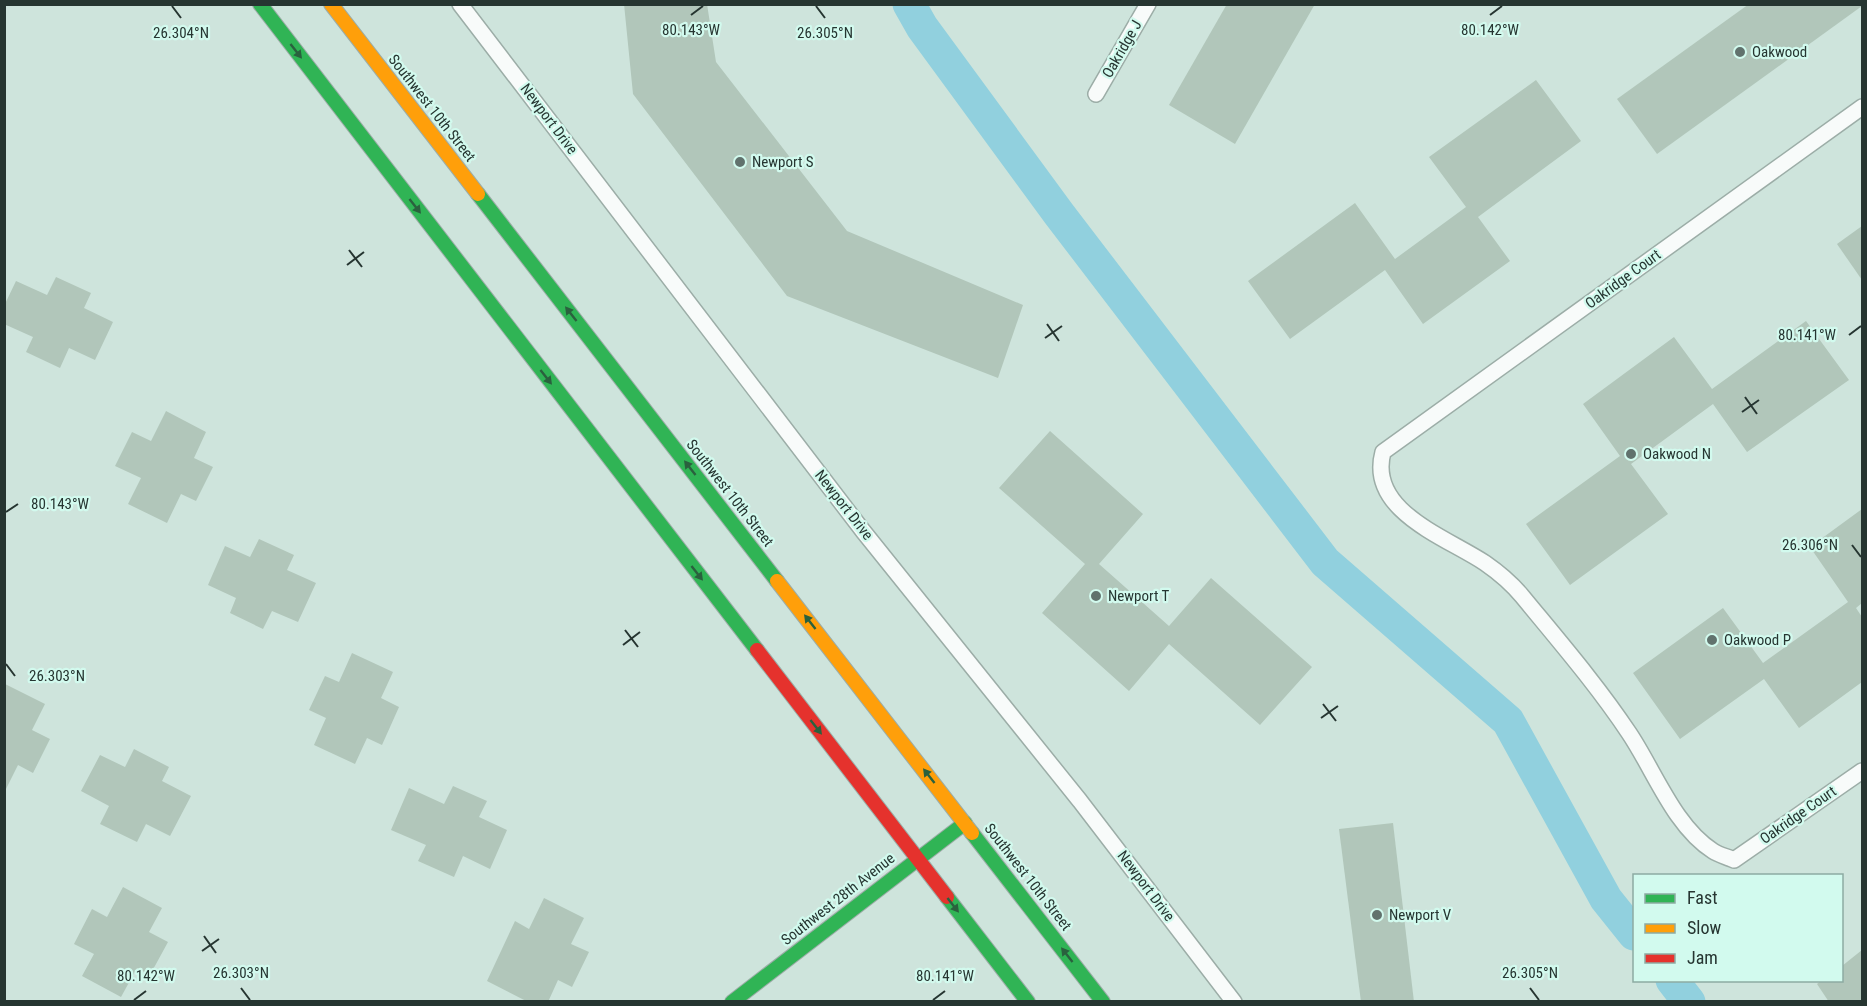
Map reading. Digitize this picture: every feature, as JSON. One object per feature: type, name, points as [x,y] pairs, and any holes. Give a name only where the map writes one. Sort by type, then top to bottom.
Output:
[{"type":"main road","points":[[260,4],[1028,1002]]},
{"type":"main road","name":"Southwest 10th Street","points":[[331,4],[1102,1002]]},
{"type":"main road","name":"Southwest 28th Avenue","points":[[739,1000],[917,858],[965,823]]},
{"type":"lane","name":"Newport Drive","points":[[460,4],[863,531],[1080,801],[1233,1002]]},
{"type":"lane","name":"Oakridge J","points":[[1096,94],[1148,4]]},
{"type":"lane","name":"Oakridge Court","points":[[1863,107],[1383,452],[1380,465],[1384,486],[1393,501],[1417,524],[1487,564],[1517,590],[1558,639],[1629,733],[1683,824],[1713,851],[1734,860],[1863,771]]},
{"type":"building","name":"Newport S","points":[[624,4],[707,4],[716,62],[847,231],[1023,305],[998,378],[787,296],[633,94]]},
{"type":"building","points":[[1227,4],[1315,4],[1235,144],[1169,105]]},
{"type":"building","name":"Oakwood","points":[[1749,4],[1862,4],[1862,6],[1657,154],[1617,99]]},
{"type":"building","points":[[1536,80],[1581,141],[1478,217],[1510,261],[1423,324],[1385,270],[1290,339],[1248,281],[1355,203],[1395,259],[1466,207],[1429,157]]},
{"type":"building","points":[[1862,226],[1862,280],[1837,244]]},
{"type":"building","points":[[56,277],[91,293],[84,308],[113,322],[95,360],[69,348],[60,368],[26,352],[33,337],[4,324],[4,306],[16,281],[47,295]]},
{"type":"building","name":"Oakwood N","points":[[1806,321],[1849,380],[1747,452],[1713,404],[1631,464],[1668,514],[1570,585],[1526,524],[1620,456],[1583,404],[1674,337],[1712,389]]},
{"type":"building","points":[[166,411],[206,432],[194,458],[213,467],[196,501],[181,494],[167,523],[128,504],[141,478],[115,466],[132,432],[151,441]]},
{"type":"building","name":"Newport T","points":[[1050,431],[1143,514],[1099,564],[1169,626],[1211,578],[1312,667],[1260,725],[1169,644],[1129,691],[1042,613],[1085,564],[999,488]]},
{"type":"building","name":"Oakwood P","points":[[1862,509],[1862,603],[1856,608],[1862,617],[1862,682],[1799,728],[1764,679],[1680,739],[1633,673],[1723,608],[1763,663],[1848,602],[1810,547]]},
{"type":"building","points":[[259,539],[294,555],[287,570],[316,583],[298,622],[272,611],[263,629],[230,613],[236,598],[208,585],[225,546],[250,557]]},
{"type":"building","points":[[352,653],[393,672],[381,698],[399,707],[382,745],[367,738],[355,764],[314,745],[326,718],[309,710],[325,676],[339,682]]},
{"type":"building","points":[[5,684],[45,704],[32,730],[50,739],[33,773],[18,765],[4,793]]},
{"type":"building","points":[[134,749],[169,767],[162,781],[191,796],[170,836],[146,824],[137,842],[100,824],[109,806],[81,791],[100,755],[125,767]]},
{"type":"building","points":[[453,786],[487,801],[479,817],[507,830],[490,869],[463,856],[454,877],[418,861],[426,845],[391,830],[409,788],[444,804]]},
{"type":"building","name":"Newport V","points":[[1393,823],[1414,1002],[1361,1002],[1339,829]]},
{"type":"building","points":[[123,887],[162,908],[149,932],[168,942],[150,975],[137,968],[121,997],[82,976],[94,954],[74,944],[92,909],[107,917]]},
{"type":"building","points":[[544,898],[584,918],[571,944],[589,952],[572,987],[558,980],[548,1002],[528,1002],[487,981],[515,921],[529,929]]},
{"type":"building","points":[[1862,950],[1862,1002],[1829,1002],[1817,984],[1820,982],[1843,982],[1843,965]]},
{"type":"waterway","points":[[909,4],[922,27],[1059,214],[1325,562],[1508,721],[1606,899],[1633,933]]},
{"type":"waterway","points":[[1674,982],[1689,1002]]},
{"type":"traffic: fast","points":[[260,4],[757,650]]},
{"type":"traffic: fast","points":[[478,194],[777,581]]},
{"type":"traffic: fast","points":[[732,1002],[965,823]]},
{"type":"traffic: fast","points":[[972,833],[1103,1002]]},
{"type":"traffic: fast","points":[[947,897],[1028,1002]]},
{"type":"traffic: slow","points":[[331,4],[478,194]]},
{"type":"traffic: slow","points":[[777,581],[972,833]]},
{"type":"traffic: jam","points":[[757,650],[947,897]]},
{"type":"place","name":"Oakwood","points":[[1740,52]]},
{"type":"place","name":"Newport S","points":[[740,162]]},
{"type":"place","name":"Oakwood N","points":[[1631,454]]},
{"type":"place","name":"Newport T","points":[[1096,596]]},
{"type":"place","name":"Oakwood P","points":[[1712,640]]},
{"type":"place","name":"Newport V","points":[[1377,915]]}]
